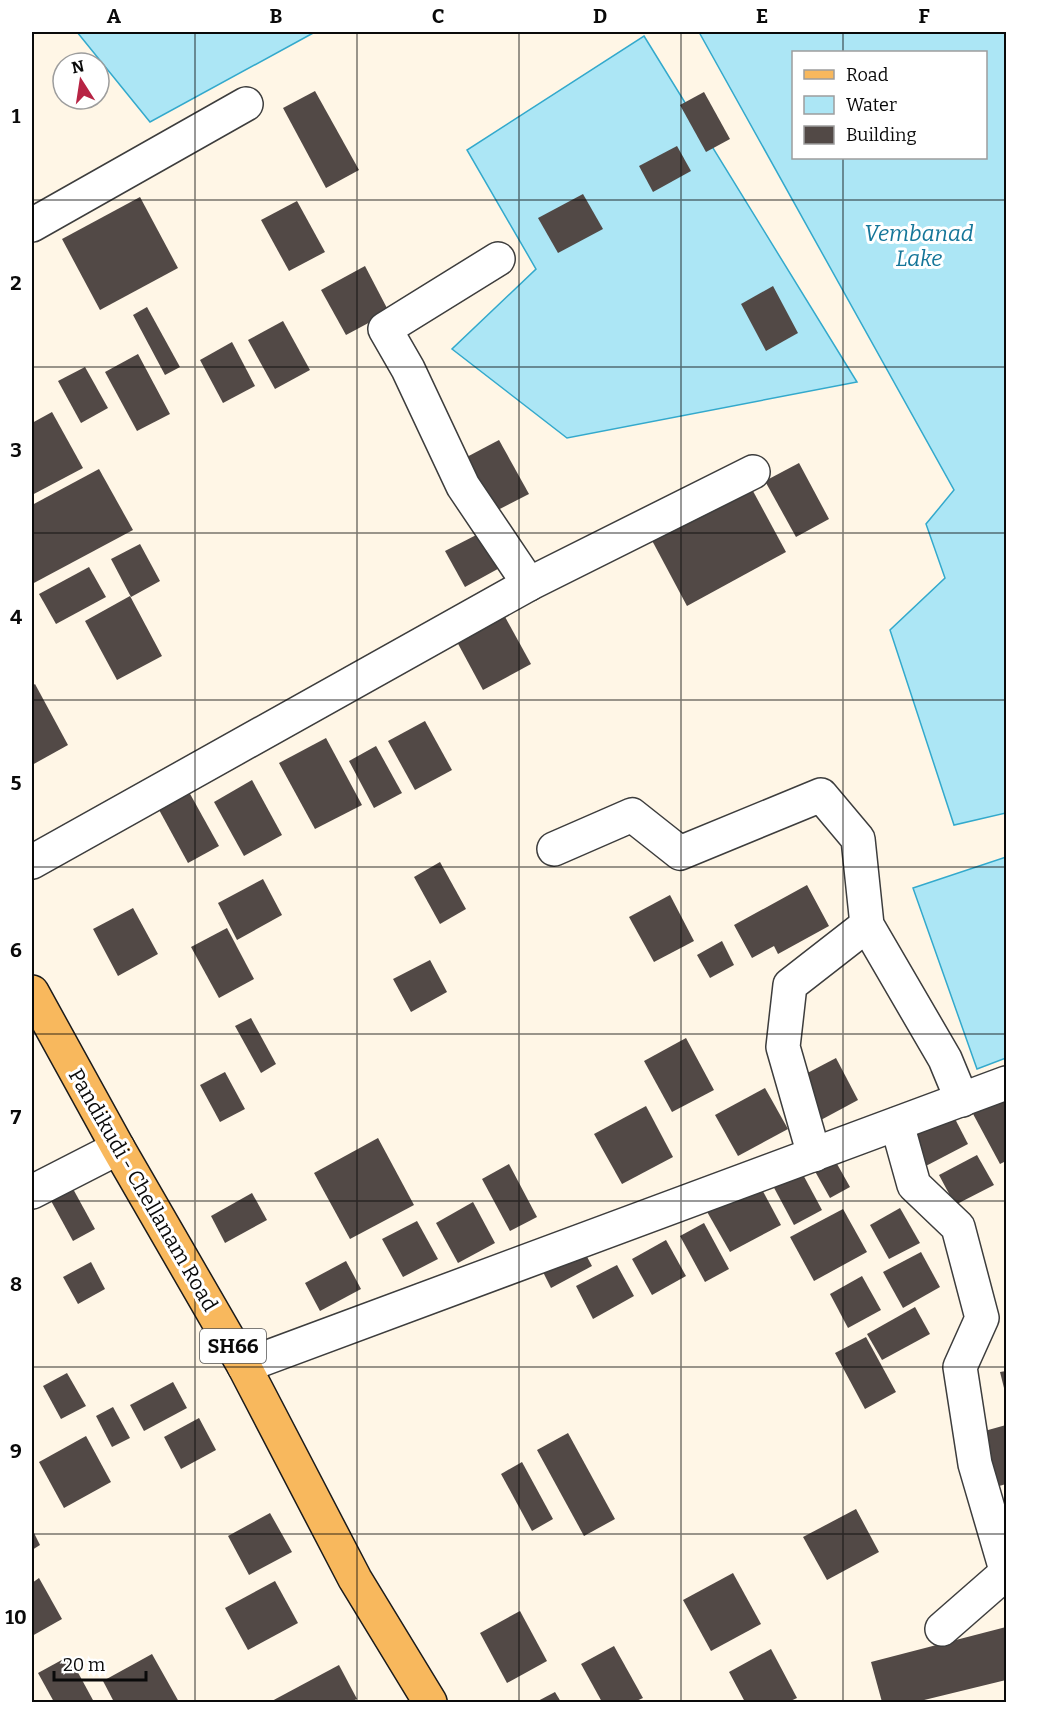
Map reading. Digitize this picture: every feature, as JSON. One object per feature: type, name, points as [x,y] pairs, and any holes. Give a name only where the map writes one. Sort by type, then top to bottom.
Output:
[{"type":"main road","name":"Pandikudi - Chellanam Road","points":[[32,992],[118,1148],[244,1366],[355,1578],[430,1702]]},
{"type":"street","points":[[32,225],[246,104]]},
{"type":"street","points":[[498,259],[385,329],[408,369],[463,486],[529,584]]},
{"type":"street","points":[[32,862],[529,584],[753,472]]},
{"type":"street","points":[[554,849],[632,815],[680,853],[821,795],[858,839],[867,925],[945,1059],[962,1100]]},
{"type":"street","points":[[814,1155],[783,1047],[790,985],[867,925]]},
{"type":"street","points":[[244,1366],[1006,1083]]},
{"type":"street","points":[[897,1124],[914,1185],[958,1227],[982,1318],[960,1367],[975,1464],[1006,1572],[942,1629]]},
{"type":"street","points":[[32,1192],[118,1148]]},
{"type":"water","points":[[77,32],[315,32],[150,122],[111,74],[111,51],[92,51]]},
{"type":"water","name":"Vembanad Lake","points":[[699,32],[1006,32],[1006,813],[954,825],[890,630],[945,578],[926,524],[954,490]]},
{"type":"water","points":[[644,36],[857,382],[567,438],[452,349],[536,269],[467,150]]},
{"type":"water","points":[[1006,857],[1006,1058],[977,1069],[913,888]]},
{"type":"building","points":[[315,91],[359,170],[326,188],[283,108]]},
{"type":"building","points":[[704,92],[730,139],[706,152],[680,105]]},
{"type":"building","points":[[677,146],[691,171],[653,192],[639,166]]},
{"type":"building","points":[[583,194],[603,229],[558,253],[538,218]]},
{"type":"building","points":[[140,197],[178,268],[100,310],[62,239]]},
{"type":"building","points":[[297,201],[325,252],[289,271],[261,220]]},
{"type":"building","points":[[365,266],[389,312],[346,335],[321,290]]},
{"type":"building","points":[[773,286],[798,333],[766,351],[741,304]]},
{"type":"building","points":[[147,307],[180,367],[165,375],[133,315]]},
{"type":"building","points":[[283,321],[310,370],[275,389],[248,340]]},
{"type":"building","points":[[232,342],[255,386],[223,403],[200,360]]},
{"type":"building","points":[[138,354],[170,414],[137,431],[105,372]]},
{"type":"building","points":[[85,367],[108,408],[81,423],[58,381]]},
{"type":"building","points":[[52,412],[83,468],[32,495],[32,423]]},
{"type":"building","points":[[499,440],[529,494],[492,513],[463,459]]},
{"type":"building","points":[[799,463],[829,519],[796,537],[765,481]]},
{"type":"building","points":[[99,469],[133,530],[32,584],[32,505]]},
{"type":"building","points":[[747,480],[786,552],[687,606],[648,533]]},
{"type":"building","points":[[486,530],[505,565],[465,587],[445,551]]},
{"type":"building","points":[[140,544],[160,581],[131,597],[111,559]]},
{"type":"building","points":[[89,567],[106,597],[56,624],[39,594]]},
{"type":"building","points":[[130,596],[162,656],[117,680],[85,621]]},
{"type":"building","points":[[504,615],[531,664],[483,690],[456,640]]},
{"type":"building","points":[[35,684],[68,745],[32,765],[32,686]]},
{"type":"building","points":[[425,721],[452,770],[415,790],[388,741]]},
{"type":"building","points":[[326,738],[362,805],[315,829],[279,763]]},
{"type":"building","points":[[376,746],[402,793],[374,808],[349,761]]},
{"type":"building","points":[[252,780],[282,835],[244,856],[214,802]]},
{"type":"building","points":[[189,792],[219,846],[188,863],[158,808]]},
{"type":"building","points":[[440,862],[466,909],[440,924],[414,877]]},
{"type":"building","points":[[263,879],[282,915],[237,940],[218,903]]},
{"type":"building","points":[[807,885],[829,926],[778,954],[774,946],[752,958],[734,925]]},
{"type":"building","points":[[670,895],[694,941],[654,962],[629,917]]},
{"type":"building","points":[[133,908],[158,954],[118,976],[93,929]]},
{"type":"building","points":[[227,928],[254,979],[219,998],[191,947]]},
{"type":"building","points":[[722,941],[734,965],[710,978],[697,955]]},
{"type":"building","points":[[430,960],[447,992],[411,1012],[393,979]]},
{"type":"building","points":[[251,1018],[276,1064],[261,1073],[235,1026]]},
{"type":"building","points":[[686,1038],[714,1090],[672,1112],[644,1061]]},
{"type":"building","points":[[836,1058],[858,1100],[819,1121],[796,1079]]},
{"type":"building","points":[[225,1072],[245,1109],[220,1122],[200,1085]]},
{"type":"building","points":[[765,1088],[788,1129],[738,1156],[715,1115]]},
{"type":"building","points":[[1006,1096],[1006,1161],[1000,1164],[972,1112]]},
{"type":"building","points":[[646,1106],[673,1157],[622,1184],[594,1134]]},
{"type":"building","points":[[953,1115],[968,1144],[922,1168],[907,1140]]},
{"type":"building","points":[[378,1138],[414,1205],[350,1239],[314,1173]]},
{"type":"building","points":[[832,1155],[850,1187],[830,1198],[812,1166]]},
{"type":"building","points":[[977,1155],[994,1185],[955,1205],[939,1175]]},
{"type":"building","points":[[509,1164],[537,1217],[510,1231],[482,1179]]},
{"type":"building","points":[[800,1169],[822,1210],[794,1225],[772,1184]]},
{"type":"building","points":[[758,1182],[781,1225],[730,1252],[706,1210]]},
{"type":"building","points":[[72,1187],[95,1229],[73,1241],[50,1199]]},
{"type":"building","points":[[252,1193],[267,1220],[225,1243],[211,1216]]},
{"type":"building","points":[[473,1202],[495,1243],[458,1263],[436,1223]]},
{"type":"building","points":[[900,1208],[920,1243],[889,1259],[870,1225]]},
{"type":"building","points":[[843,1209],[867,1252],[814,1281],[790,1237]]},
{"type":"building","points":[[417,1221],[438,1259],[403,1277],[382,1239]]},
{"type":"building","points":[[704,1223],[729,1269],[705,1282],[680,1236]]},
{"type":"building","points":[[666,1240],[686,1276],[652,1295],[632,1259]]},
{"type":"building","points":[[579,1242],[592,1266],[551,1288],[539,1264]]},
{"type":"building","points":[[921,1252],[940,1287],[903,1308],[883,1272]]},
{"type":"building","points":[[346,1261],[361,1289],[320,1311],[305,1283]]},
{"type":"building","points":[[91,1262],[105,1289],[78,1304],[63,1277]]},
{"type":"building","points":[[617,1265],[634,1296],[593,1319],[576,1286]]},
{"type":"building","points":[[862,1276],[881,1310],[848,1328],[830,1294]]},
{"type":"building","points":[[915,1307],[930,1334],[882,1360],[867,1334]]},
{"type":"building","points":[[866,1337],[896,1392],[865,1409],[835,1353]]},
{"type":"building","points":[[1006,1371],[1006,1396],[1000,1372]]},
{"type":"building","points":[[67,1373],[86,1406],[61,1419],[43,1386]]},
{"type":"building","points":[[173,1382],[187,1408],[144,1431],[130,1405]]},
{"type":"building","points":[[113,1407],[130,1438],[112,1447],[96,1416]]},
{"type":"building","points":[[199,1418],[216,1450],[181,1469],[164,1437]]},
{"type":"building","points":[[1006,1425],[1006,1484],[996,1487],[981,1432]]},
{"type":"building","points":[[568,1433],[615,1519],[584,1536],[537,1450]]},
{"type":"building","points":[[86,1436],[111,1482],[64,1508],[39,1462]]},
{"type":"building","points":[[522,1462],[553,1519],[532,1531],[501,1474]]},
{"type":"building","points":[[856,1509],[879,1552],[827,1580],[803,1537]]},
{"type":"building","points":[[270,1513],[292,1552],[249,1575],[228,1536]]},
{"type":"building","points":[[32,1529],[40,1545],[32,1550]]},
{"type":"building","points":[[733,1573],[761,1624],[711,1651],[683,1600]]},
{"type":"building","points":[[39,1578],[62,1619],[32,1636],[32,1583]]},
{"type":"building","points":[[275,1581],[298,1623],[248,1650],[225,1608]]},
{"type":"building","points":[[520,1611],[547,1661],[507,1683],[480,1633]]},
{"type":"building","points":[[1006,1627],[1006,1680],[916,1702],[882,1702],[871,1662]]},
{"type":"building","points":[[614,1646],[643,1698],[634,1702],[602,1702],[581,1664]]},
{"type":"building","points":[[771,1649],[797,1698],[788,1702],[745,1702],[729,1672]]},
{"type":"building","points":[[152,1654],[179,1702],[114,1702],[103,1681]]},
{"type":"building","points":[[69,1656],[94,1702],[54,1702],[38,1673]]},
{"type":"building","points":[[339,1665],[357,1699],[350,1702],[270,1702]]},
{"type":"building","points":[[555,1692],[561,1702],[536,1702]]}]
